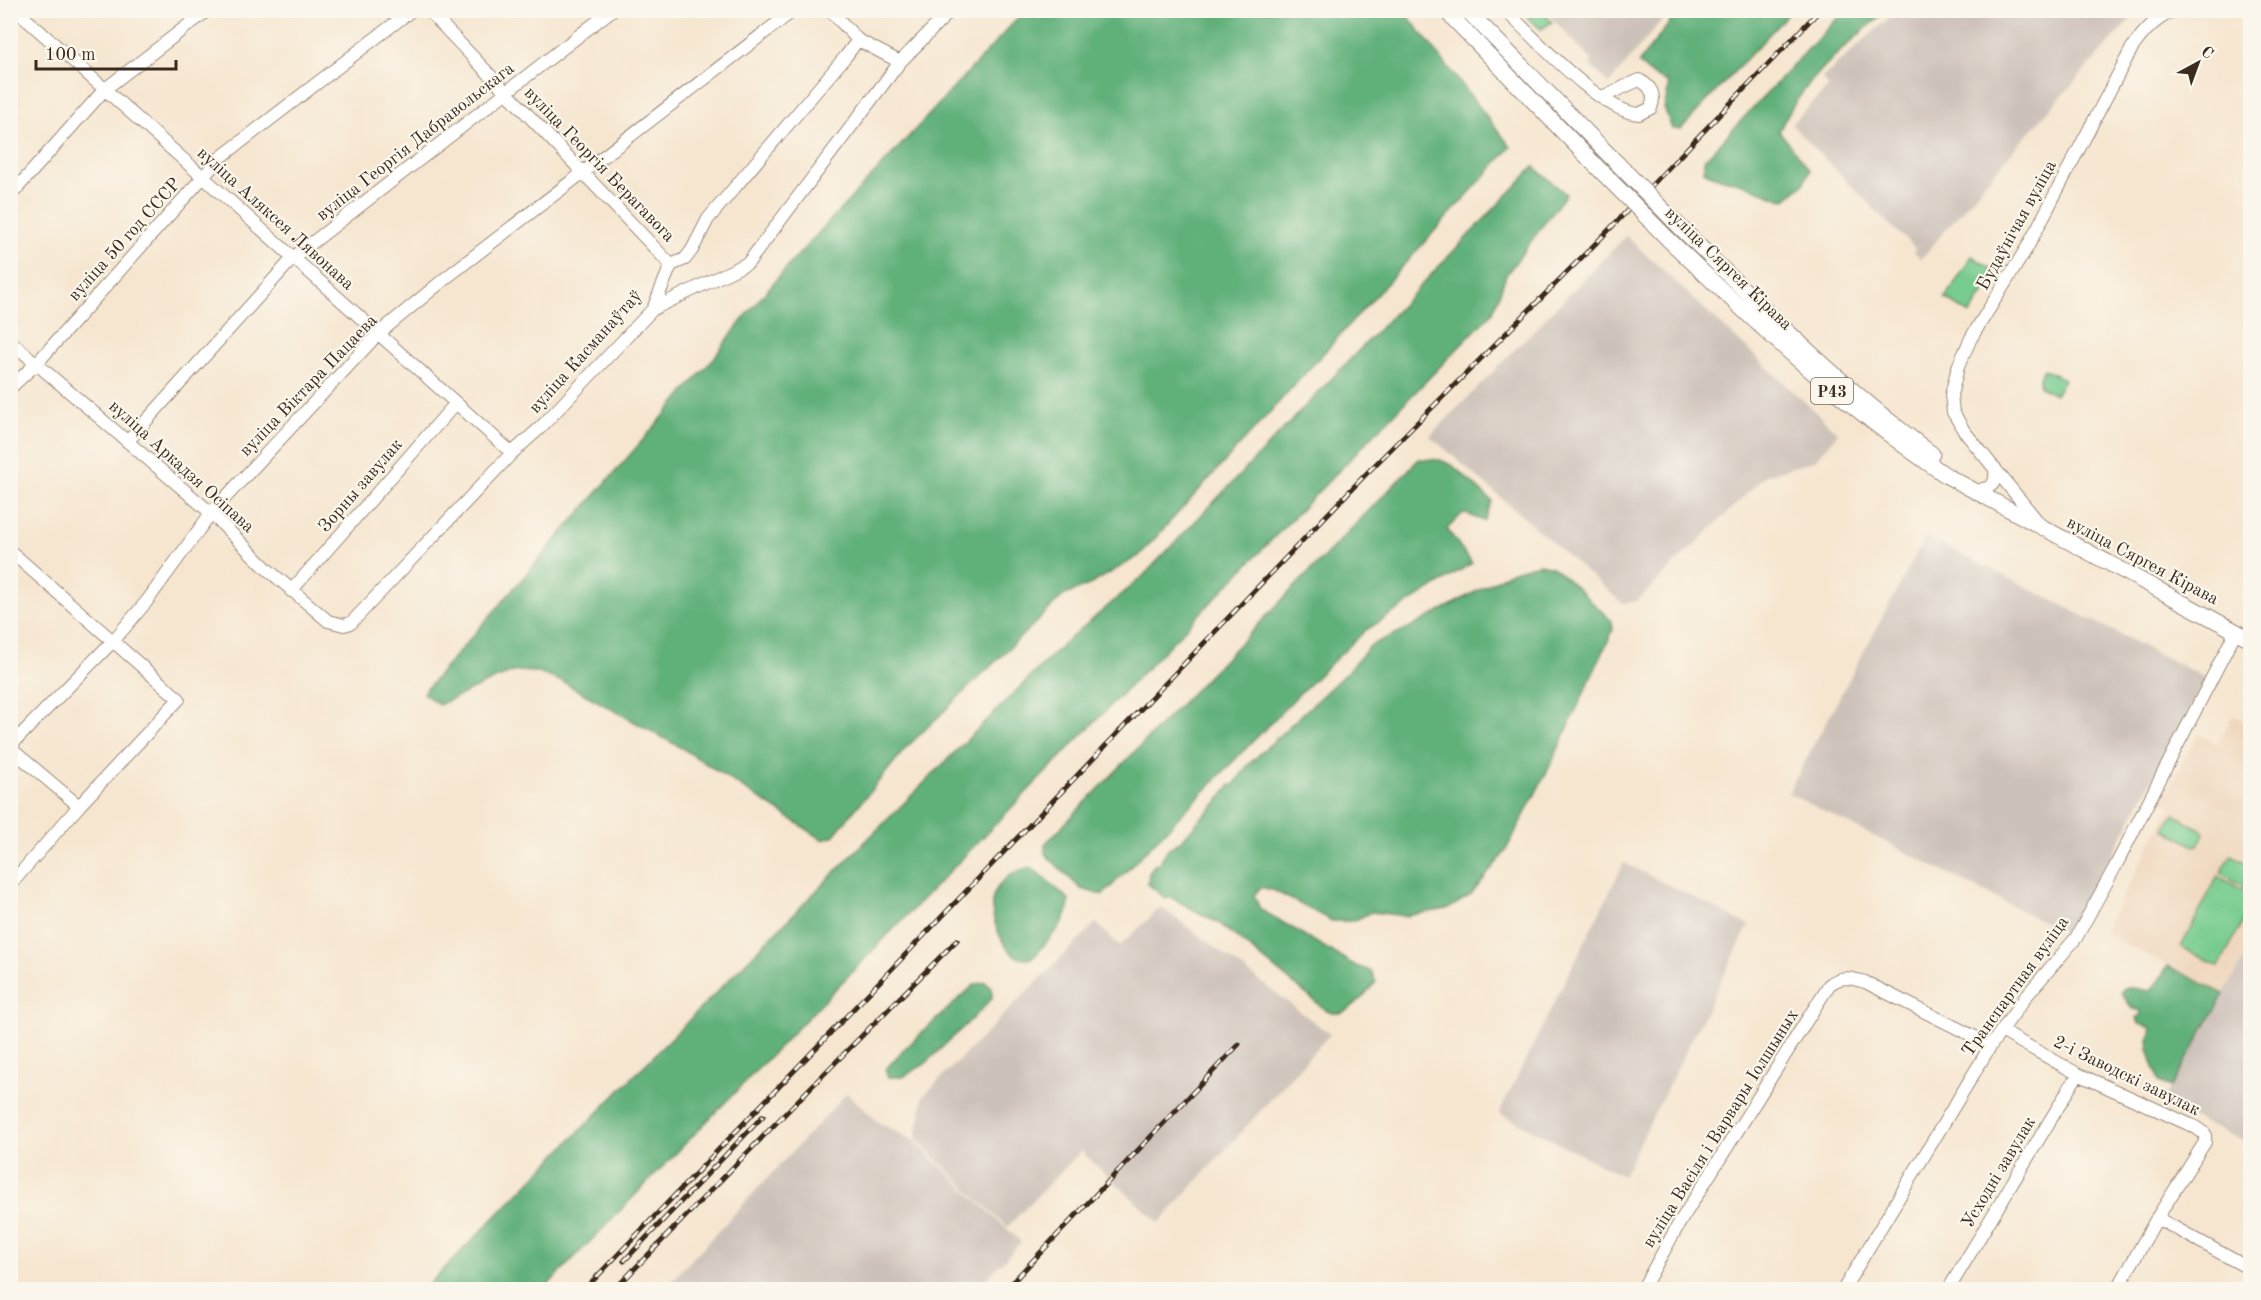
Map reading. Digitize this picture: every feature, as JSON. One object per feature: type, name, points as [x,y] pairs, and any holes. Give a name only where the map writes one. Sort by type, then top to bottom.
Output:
[{"type":"main road","name":"вуліца Сяргея Кірава","points":[[1445,10],[1668,239],[1755,322],[1855,409],[1947,476],[2020,508]]},
{"type":"main road","name":"вуліца Сяргея Кірава","points":[[1467,10],[1681,228],[1785,330],[1857,395],[1938,459],[1983,489],[2020,508],[2044,529],[2250,639]]},
{"type":"street","points":[[10,196],[105,89],[208,10]]},
{"type":"street","name":"вуліца 50 год СССР","points":[[10,388],[37,363],[220,158],[412,10]]},
{"type":"street","name":"вуліца Георгія Берагавога","points":[[428,10],[671,265]]},
{"type":"street","name":"вуліца Георгія Дабравольскага","points":[[128,441],[294,257],[612,10]]},
{"type":"street","name":"вуліца Віктара Пацаева","points":[[10,747],[114,640],[147,601],[211,513],[378,334],[447,277],[794,10]]},
{"type":"street","points":[[830,10],[858,40],[900,62]]},
{"type":"street","points":[[653,309],[748,263],[900,62],[951,10]]},
{"type":"street","points":[[1505,10],[1577,78],[1602,97]]},
{"type":"street","name":"Будаўнічая вуліца","points":[[2020,508],[1995,468],[1964,430],[1953,412],[1950,395],[1958,367],[1971,338],[2028,246],[2132,48],[2151,24],[2175,10]]},
{"type":"street","name":"вуліца Аляксея Лявонава","points":[[17,14],[105,89],[513,453]]},
{"type":"street","name":"вуліца Касманаўтаў","points":[[328,621],[344,625],[351,623],[653,309],[671,265],[685,259],[708,219],[858,40]]},
{"type":"street","name":"вуліца Аркадзя Осіпава","points":[[10,341],[211,513],[291,591],[328,621]]},
{"type":"street","name":"Зорны завулак","points":[[291,591],[456,403]]},
{"type":"street","points":[[1983,489],[1989,488],[1994,483],[1995,468]]},
{"type":"street","points":[[10,551],[179,699],[79,806],[10,885]]},
{"type":"street","name":"Транспартная вуліца","points":[[1843,1290],[1991,1045],[2028,994],[2076,938],[2236,631]]},
{"type":"street","points":[[10,747],[79,806]]},
{"type":"street","name":"вуліца Васіля і Варвары Іолшыных","points":[[1642,1290],[1680,1222],[1829,985],[1836,980],[1847,977],[1865,982],[1991,1045]]},
{"type":"street","name":"2-і Заводскі завулак","points":[[2001,1031],[2078,1074],[2195,1127],[2205,1134],[2205,1142],[2157,1218],[2117,1290]]},
{"type":"street","name":"Усходні завулак","points":[[1948,1290],[2078,1074]]},
{"type":"street","points":[[2157,1218],[2250,1269]]},
{"type":"shaded area","points":[[1898,10],[2138,11],[2009,155],[1921,259],[1914,252],[1916,249],[1791,124],[1829,87],[1822,78]]},
{"type":"shaded area","points":[[1545,11],[1669,11],[1609,84],[1590,65],[1593,61]]},
{"type":"shaded area","points":[[1626,236],[1838,433],[1816,460],[1766,475],[1637,601],[1622,603],[1430,436]]},
{"type":"shaded area","points":[[1926,536],[2206,678],[2070,935],[1788,793]]},
{"type":"shaded area","points":[[2233,715],[2250,724],[2250,948],[2224,994],[2103,933],[2171,806],[2161,801],[2198,734],[2218,744]]},
{"type":"shaded area","points":[[1624,863],[1749,925],[1623,1176],[1499,1113]]},
{"type":"shaded area","points":[[1161,907],[1330,1034],[1159,1223],[1081,1151],[1007,1227],[916,1140],[923,1096],[1096,923],[1120,946]]},
{"type":"shaded area","points":[[2250,948],[2250,1144],[2169,1107],[2165,1097]]},
{"type":"shaded area","points":[[847,1093],[878,1122],[914,1141],[1021,1242],[977,1289],[664,1289]]},
{"type":"green space","points":[[1025,10],[1404,11],[1511,147],[1139,556],[1091,584],[1063,596],[907,747],[833,836],[823,840],[685,750],[563,682],[536,672],[516,671],[439,705],[423,693],[714,358],[787,267]]},
{"type":"green space","points":[[1529,11],[1542,11],[1552,22],[1541,29],[1528,18]]},
{"type":"green space","points":[[1679,11],[1791,11],[1681,129],[1672,129],[1664,108],[1668,82],[1654,76],[1638,63]]},
{"type":"green space","points":[[1844,11],[1886,11],[1840,51],[1812,80],[1779,131],[1810,170],[1803,184],[1786,199],[1704,171],[1704,160]]},
{"type":"green space","points":[[1534,167],[1566,194],[1506,275],[1493,312],[544,1289],[424,1289],[1062,645],[1142,577]]},
{"type":"green space","points":[[1972,256],[1997,272],[1970,314],[1945,298]]},
{"type":"green space","points":[[2044,369],[2064,379],[2055,395],[2040,387],[2039,378]]},
{"type":"green space","points":[[1419,459],[1440,460],[1452,465],[1492,501],[1484,521],[1463,513],[1447,529],[1472,563],[1366,630],[1301,692],[1103,895],[1081,889],[1045,854],[1045,844]]},
{"type":"green space","points":[[1539,564],[1553,567],[1579,590],[1612,621],[1613,630],[1554,758],[1505,852],[1471,895],[1448,909],[1405,916],[1372,912],[1353,921],[1332,921],[1275,891],[1261,887],[1254,895],[1260,909],[1356,966],[1371,971],[1376,982],[1348,1010],[1341,1013],[1327,1011],[1220,924],[1172,898],[1165,898],[1148,884],[1149,873],[1168,849],[1182,840],[1217,803],[1230,785],[1233,786],[1248,765],[1346,673],[1371,645],[1415,625],[1513,571]]},
{"type":"green space","points":[[2174,814],[2203,831],[2204,834],[2198,845],[2194,846],[2164,829]]},
{"type":"green space","points":[[2231,855],[2250,865],[2250,890],[2221,873]]},
{"type":"green space","points":[[1031,867],[1069,899],[1069,906],[1057,930],[1035,955],[1025,959],[1018,957],[1005,945],[993,918],[992,902],[1001,883],[1012,874]]},
{"type":"green space","points":[[2218,876],[2250,894],[2250,907],[2219,967],[2181,947]]},
{"type":"green space","points":[[2168,966],[2224,994],[2171,1087],[2159,1082],[2148,1049],[2152,1028],[2139,1024],[2137,1018],[2141,1011],[2132,1008],[2121,993],[2127,987],[2151,991]]},
{"type":"green space","points":[[985,982],[992,988],[992,998],[981,1010],[925,1064],[903,1077],[888,1077],[885,1070],[904,1049],[974,985]]},
{"type":"railway","points":[[584,1290],[1368,472],[1602,237],[1820,10]]},
{"type":"railway","points":[[614,1290],[957,940]]},
{"type":"railway","points":[[1005,1290],[1239,1044]]},
{"type":"railway","points":[[624,1261],[763,1116]]}]
